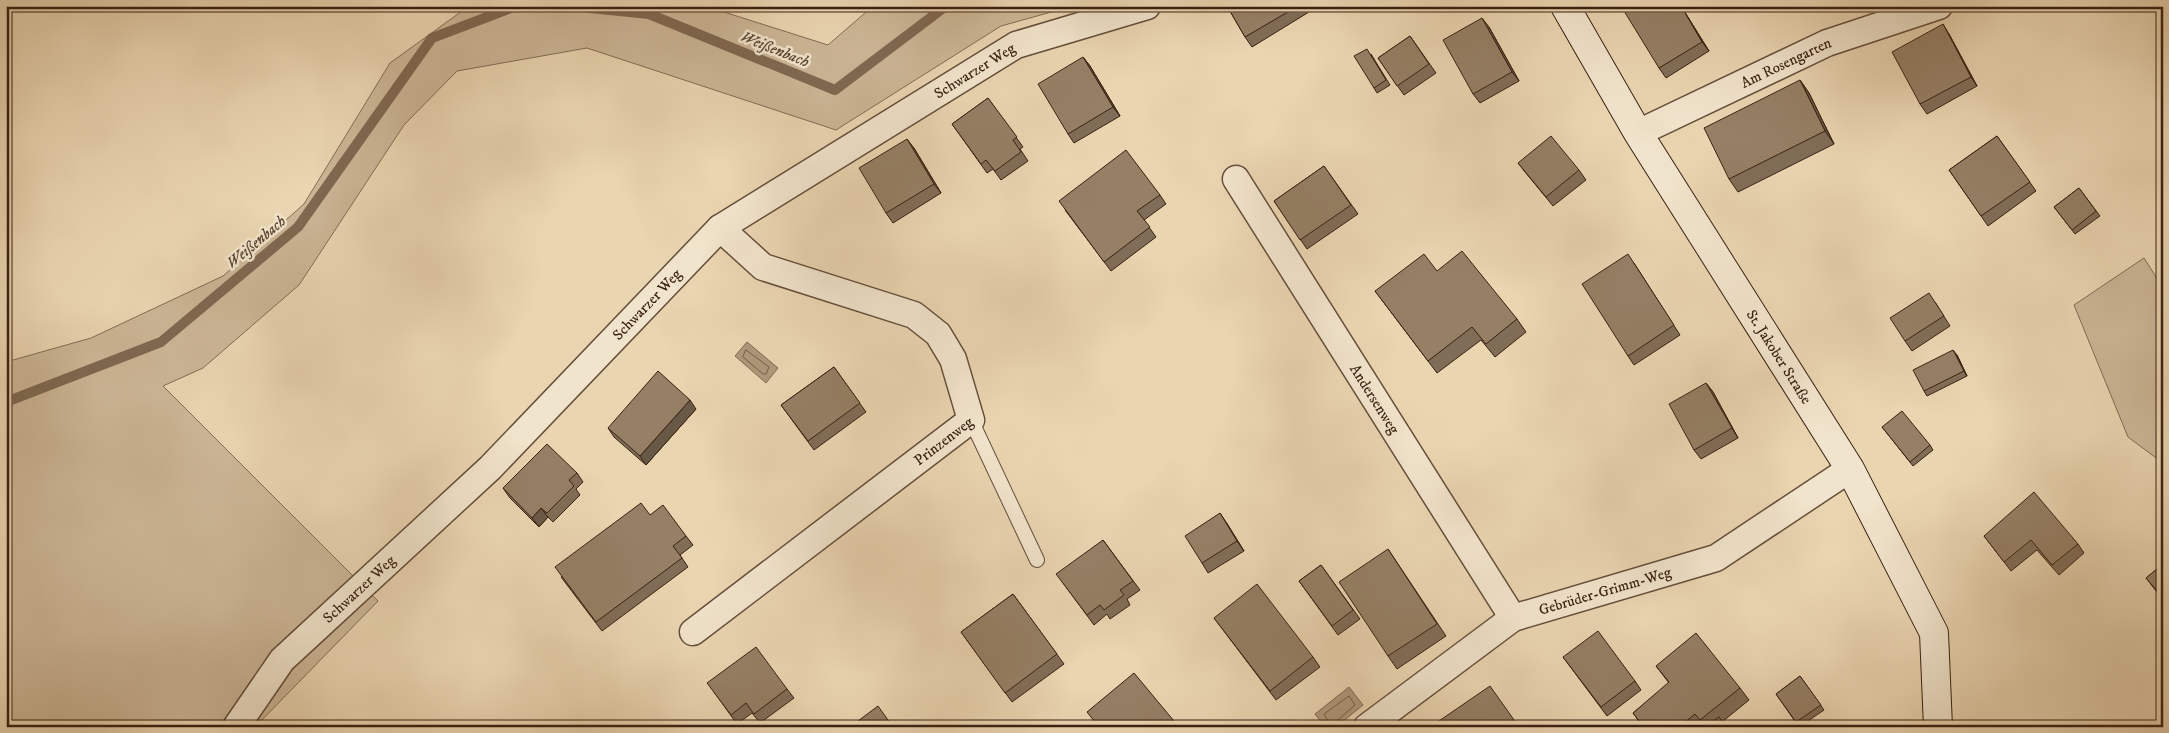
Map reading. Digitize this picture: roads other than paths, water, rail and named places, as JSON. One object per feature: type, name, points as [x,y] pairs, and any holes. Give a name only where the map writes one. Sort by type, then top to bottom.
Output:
[{"type":"main road","name":"St. Jakober Straße","points":[[1565,6],[1638,133],[1850,469],[1934,633],[1938,727]]},
{"type":"street","name":"Schwarzer Weg","points":[[236,727],[282,660],[490,468],[720,228],[1016,44],[1146,6]]},
{"type":"street","name":"Am Rosengarten","points":[[1638,133],[1827,43],[1940,6]]},
{"type":"street","name":"Andersenweg","points":[[1236,179],[1512,618]]},
{"type":"street","name":"Prinzenweg","points":[[693,632],[971,420],[954,359],[938,334],[914,315],[763,267],[720,228]]},
{"type":"street","name":"Gebrüder-Grimm-Weg","points":[[1367,727],[1512,618],[1716,558],[1850,469]]},
{"type":"lane","points":[[971,420],[1037,560]]},
{"type":"water","points":[[747,342],[778,368],[766,383],[735,356]]},
{"type":"water","points":[[1349,687],[1363,705],[1336,727],[1325,727],[1315,714]]},
{"type":"waterway","name":"Weißenbach","points":[[6,402],[161,342],[298,227],[432,38],[516,6]]},
{"type":"waterway","name":"Weißenbach","points":[[570,6],[649,14],[835,90],[946,6]]}]
